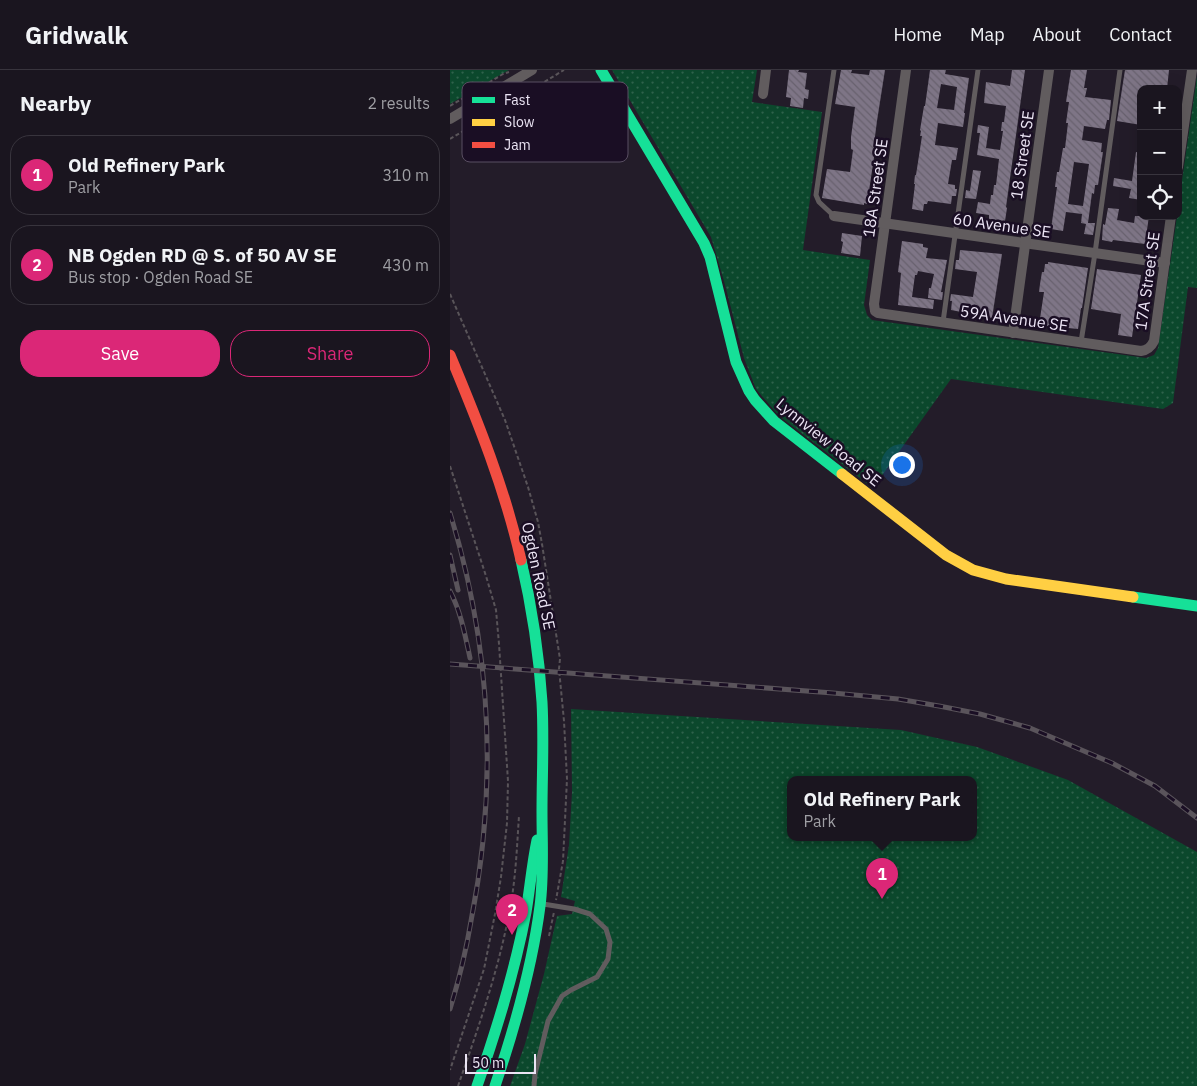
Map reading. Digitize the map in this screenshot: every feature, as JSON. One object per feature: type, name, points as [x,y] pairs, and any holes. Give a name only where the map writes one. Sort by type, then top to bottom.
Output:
[{"type":"street","points":[[512,82],[532,70]]},
{"type":"street","name":"Lynnview Road SE","points":[[601,70],[608,82]]},
{"type":"street","points":[[763,94],[766,70]]},
{"type":"street","name":"18A Street SE","points":[[875,311],[874,304],[906,70]]},
{"type":"street","name":"18 Street SE","points":[[1012,333],[1049,70]]},
{"type":"street","points":[[1182,139],[1192,70]]},
{"type":"street","points":[[450,119],[462,112]]},
{"type":"street","name":"Lynnview Road SE","points":[[628,115],[704,242],[710,257],[736,362],[749,391],[774,421],[946,556],[973,570],[1006,579],[1197,606]]},
{"type":"street","name":"60 Avenue SE","points":[[834,216],[1165,263]]},
{"type":"street","name":"17A Street SE","points":[[1150,348],[1154,341],[1171,220]]},
{"type":"street","name":"59A Avenue SE","points":[[875,311],[882,314],[1141,351],[1150,348]]},
{"type":"street","name":"Ogden Road SE","points":[[450,355],[478,420],[497,472],[516,538],[534,633],[541,689],[544,861],[540,904],[530,965],[521,1003],[495,1086]]},
{"type":"street","name":"Ogden Road SE","points":[[477,1086],[505,1003],[527,902],[542,814]]},
{"type":"lane","points":[[834,70],[816,195],[819,202],[834,216]]},
{"type":"lane","points":[[942,323],[978,70]]},
{"type":"lane","points":[[1081,342],[1120,70]]},
{"type":"lane","points":[[527,902],[574,909],[590,914],[606,929],[610,942],[608,959],[597,977],[562,996],[548,1021],[535,1074],[534,1086]]},
{"type":"path","points":[[490,82],[513,70]]},
{"type":"path","points":[[544,82],[564,70]]},
{"type":"path","points":[[450,106],[462,99]]},
{"type":"path","points":[[450,139],[462,132]]},
{"type":"path","points":[[450,466],[496,610],[508,781],[500,877],[484,969],[450,1070]]},
{"type":"path","points":[[458,1086],[492,987],[515,877],[520,816]]},
{"type":"green space","points":[[450,70],[509,70],[488,82],[462,82],[462,97],[450,104]]},
{"type":"green space","points":[[612,70],[757,70],[752,102],[822,112],[803,250],[870,260],[864,305],[867,315],[872,320],[1146,358],[1154,355],[1158,348],[1176,220],[1182,220],[1182,180],[1197,76],[1197,288],[1188,287],[1173,403],[1163,409],[951,379],[873,488],[779,416],[756,389],[744,358],[711,237],[628,97],[628,82],[619,82]]},
{"type":"green space","points":[[571,709],[901,730],[977,747],[1068,780],[1197,852],[1197,1086],[510,1086],[525,1044],[557,916],[572,914],[575,901],[561,897],[569,845],[572,792]]},
{"type":"building","points":[[789,70],[799,70],[798,72],[807,73],[805,89],[809,90],[808,99],[804,98],[803,108],[790,106],[791,98],[786,97]]},
{"type":"building","points":[[841,70],[852,70],[851,73],[869,75],[870,70],[885,70],[867,204],[864,203],[864,205],[822,198],[827,169],[850,172],[853,150],[851,149],[851,137],[855,107],[835,104]]},
{"type":"building","points":[[930,70],[946,70],[945,74],[969,78],[963,127],[938,123],[935,145],[958,148],[956,160],[952,160],[948,184],[955,185],[955,189],[957,189],[956,196],[952,196],[951,204],[928,201],[927,204],[924,204],[923,211],[912,209],[915,175],[922,136],[920,136],[920,130]],"holes":[[[941,84],[957,87],[954,110],[937,108]]]},
{"type":"building","points":[[1012,70],[1025,70],[1005,221],[989,219],[989,215],[976,213],[978,202],[990,204],[994,185],[996,185],[999,159],[977,155],[980,133],[977,133],[978,125],[989,127],[986,148],[1000,150],[1003,131],[1001,131],[1002,122],[1004,122],[1006,106],[984,103],[986,82],[1010,86]]},
{"type":"building","points":[[1071,70],[1087,70],[1084,88],[1087,88],[1085,97],[1111,100],[1109,120],[1107,120],[1105,129],[1084,126],[1082,140],[1102,143],[1101,152],[1103,152],[1098,185],[1095,185],[1094,194],[1092,193],[1088,223],[1095,223],[1093,235],[1084,234],[1086,224],[1081,223],[1082,214],[1066,212],[1063,231],[1051,229],[1057,187],[1055,187],[1057,172],[1059,172],[1063,148],[1065,148],[1068,123],[1066,123],[1069,102],[1066,102]],"holes":[[[1074,162],[1089,164],[1083,206],[1068,204]]]},
{"type":"building","points":[[1125,70],[1169,70],[1167,85],[1137,85],[1137,124],[1117,121]]},
{"type":"building","points":[[1136,152],[1137,199],[1129,198],[1131,189],[1113,186],[1114,178],[1132,181]]},
{"type":"building","points":[[973,170],[981,171],[976,199],[965,198],[966,190],[970,191]]},
{"type":"building","points":[[1108,208],[1119,209],[1117,220],[1134,223],[1135,216],[1137,216],[1137,220],[1148,220],[1145,244],[1102,240],[1103,224],[1105,225]]},
{"type":"building","points":[[842,233],[862,236],[860,256],[841,253]]},
{"type":"building","points":[[902,241],[923,244],[923,247],[928,248],[926,258],[947,260],[941,292],[943,292],[942,300],[928,298],[934,274],[918,271],[917,275],[915,275],[912,297],[934,300],[933,309],[898,305],[901,273],[898,272]]},
{"type":"building","points":[[960,250],[1002,254],[992,318],[951,310],[951,294],[973,297],[977,272],[955,269],[956,260],[959,260]]},
{"type":"building","points":[[1048,262],[1088,268],[1078,329],[1039,325],[1044,292],[1039,292],[1040,284],[1042,272],[1044,272],[1045,264],[1048,264]]},
{"type":"building","points":[[1097,269],[1141,275],[1132,337],[1118,335],[1121,314],[1091,309]]},
{"type":"railway","points":[[450,513],[464,563],[482,664],[487,767],[480,870],[467,943],[450,1009]]},
{"type":"railway","points":[[450,555],[458,590]]},
{"type":"railway","points":[[450,591],[460,615],[470,658]]},
{"type":"railway","points":[[450,664],[898,699],[980,714],[1030,728],[1112,763],[1155,786],[1197,818]]},
{"type":"traffic: fast","points":[[601,70],[608,82]]},
{"type":"traffic: fast","points":[[628,115],[704,243],[710,257],[736,362],[749,391],[774,421],[842,474]]},
{"type":"traffic: fast","points":[[495,1086],[528,975],[537,929],[542,883],[542,702],[534,631],[521,560]]},
{"type":"traffic: fast","points":[[1133,597],[1197,606]]},
{"type":"traffic: fast","points":[[477,1086],[517,956],[537,840]]},
{"type":"traffic: slow","points":[[842,474],[946,555],[973,570],[1006,579],[1133,597]]},
{"type":"traffic: jam","points":[[450,355],[481,431],[499,482],[521,560]]},
{"type":"place","name":"Old Refinery Park","points":[[882,899]]},
{"type":"place","name":"NB Ogden RD @ S. of 50 AV SE","points":[[512,935]]}]
